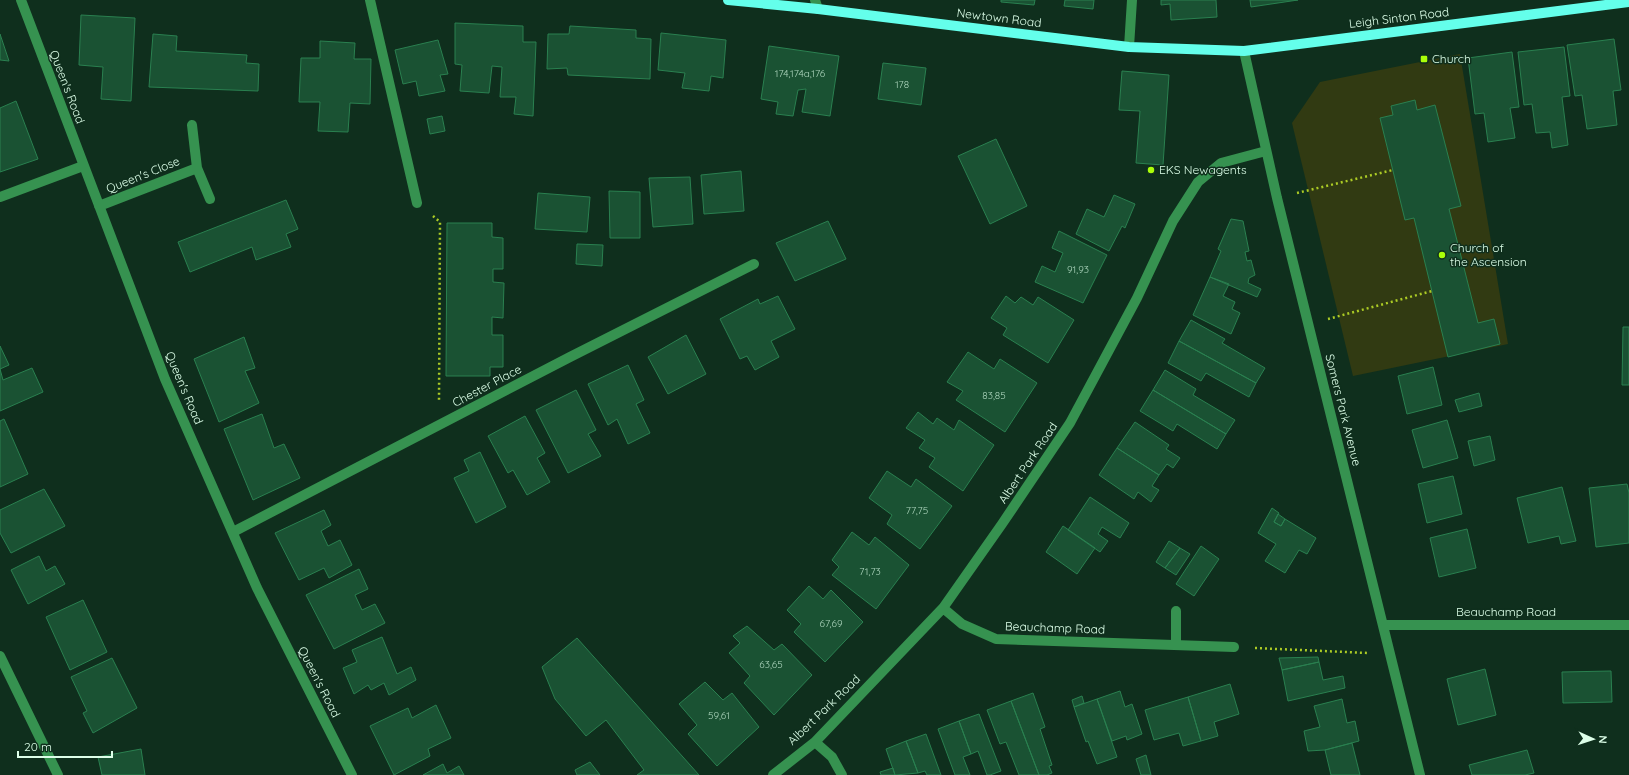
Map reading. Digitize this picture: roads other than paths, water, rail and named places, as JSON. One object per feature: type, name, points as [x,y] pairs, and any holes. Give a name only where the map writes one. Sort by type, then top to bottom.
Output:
[{"type":"main road","name":"Newtown Road","points":[[728,0],[816,4],[1129,47],[1244,51]]},
{"type":"main road","name":"Leigh Sinton Road","points":[[1244,51],[1629,2]]},
{"type":"street","name":"Queen's Road","points":[[21,0],[165,379],[257,588],[352,775]]},
{"type":"street","points":[[370,0],[417,203]]},
{"type":"street","points":[[1129,47],[1132,0]]},
{"type":"street","name":"Somers Park Avenue","points":[[1244,51],[1277,198],[1420,775]]},
{"type":"street","name":"Queen's Close","points":[[192,125],[197,168],[210,199]]},
{"type":"street","name":"Albert Park Road","points":[[773,775],[815,742],[943,608],[1070,423],[1137,298],[1172,221],[1198,182],[1221,163],[1266,151]]},
{"type":"street","points":[[0,197],[83,166]]},
{"type":"street","name":"Queen's Close","points":[[99,206],[197,168]]},
{"type":"street","name":"Chester Place","points":[[233,532],[442,425],[570,357],[754,264]]},
{"type":"street","name":"Beauchamp Road","points":[[943,608],[962,624],[996,639],[1234,647]]},
{"type":"street","points":[[1176,611],[1176,645]]},
{"type":"street","name":"Beauchamp Road","points":[[1383,625],[1629,624]]},
{"type":"street","points":[[0,656],[58,775]]},
{"type":"street","points":[[815,742],[832,757],[842,775]]},
{"type":"place","name":"Church","points":[[1424,59]]},
{"type":"place","name":"EKS Newagents","points":[[1151,170]]},
{"type":"place","name":"Church of the Ascension","points":[[1442,255]]}]
